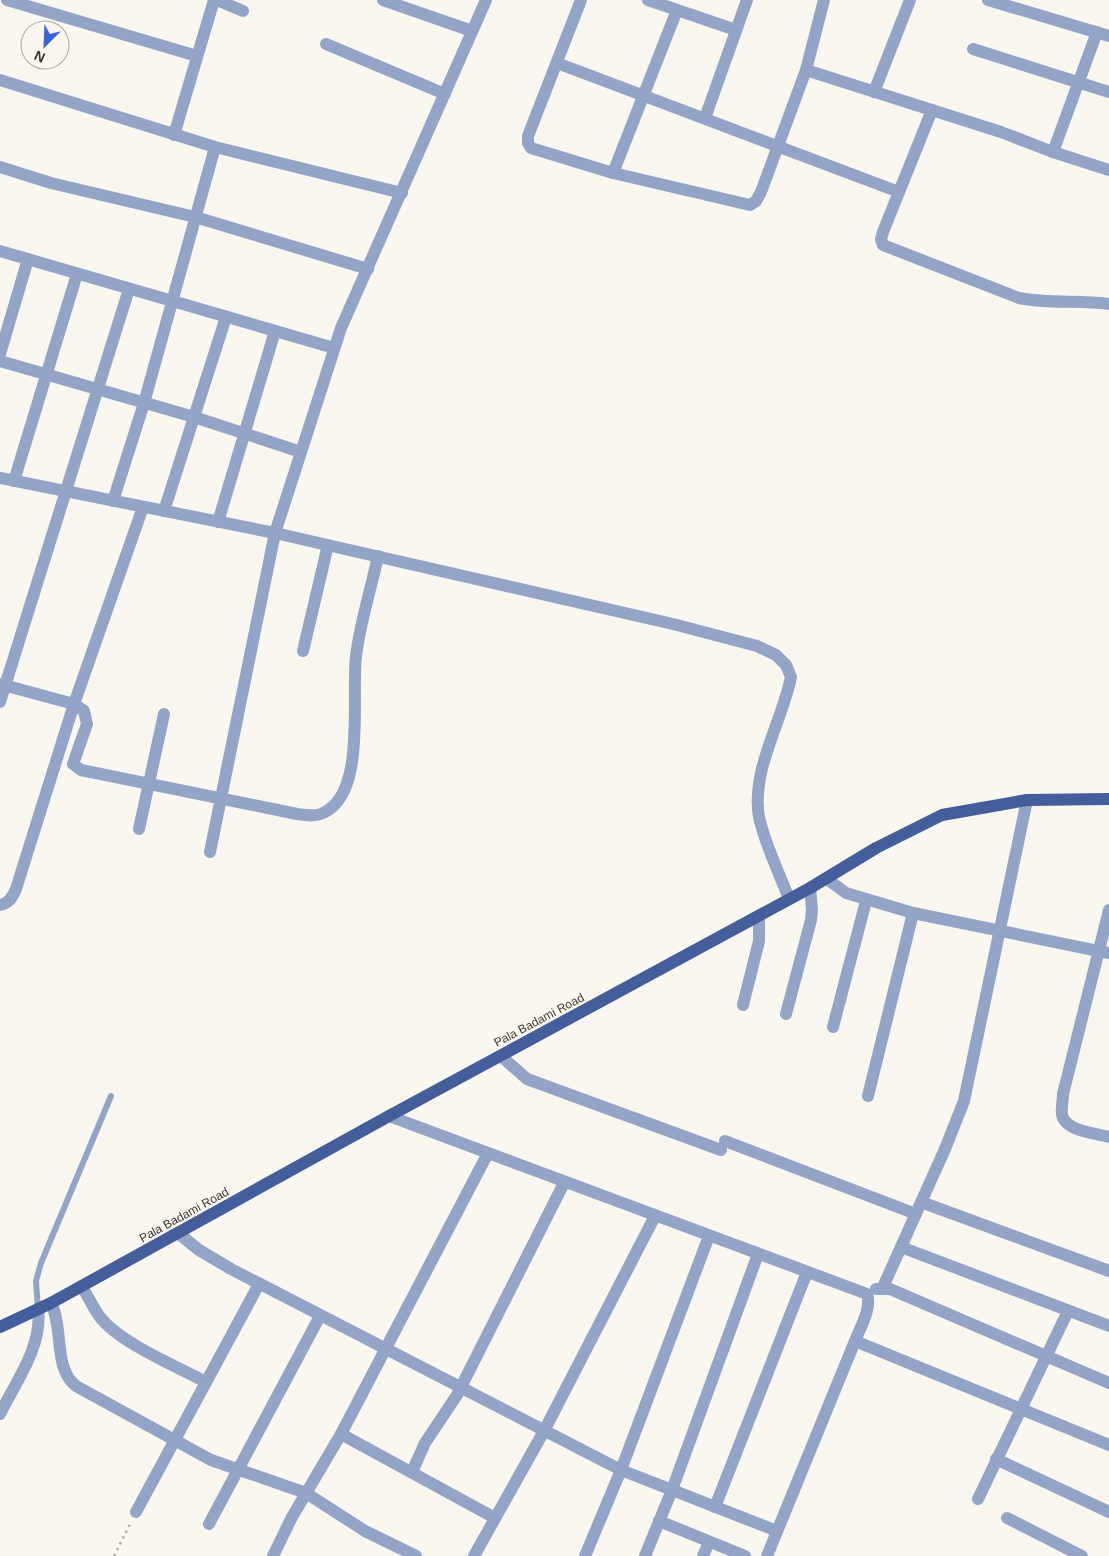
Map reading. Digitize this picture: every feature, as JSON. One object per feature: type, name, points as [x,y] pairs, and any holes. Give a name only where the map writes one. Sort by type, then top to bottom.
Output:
[{"type":"main road","name":"Pala Badami Road","points":[[0,1327],[52,1303],[389,1116],[758,917],[876,848],[942,815],[1027,800],[1109,799]]},
{"type":"street","points":[[7,0],[197,56]]},
{"type":"street","points":[[174,135],[215,0],[243,11]]},
{"type":"street","points":[[383,0],[472,32]]},
{"type":"street","points":[[210,852],[276,533],[334,348],[486,0]]},
{"type":"street","points":[[581,0],[528,136],[528,143],[531,148],[613,173],[750,206],[756,201],[761,192],[806,70],[824,0]]},
{"type":"street","points":[[648,0],[736,30]]},
{"type":"street","points":[[706,118],[747,0]]},
{"type":"street","points":[[874,92],[910,0]]},
{"type":"street","points":[[989,0],[1103,34],[1079,84],[1053,152]]},
{"type":"street","points":[[613,173],[677,10]]},
{"type":"street","points":[[326,44],[445,94]]},
{"type":"street","points":[[974,49],[1109,92]]},
{"type":"street","points":[[557,63],[900,192]]},
{"type":"street","points":[[806,70],[1001,132],[1053,152],[1109,170]]},
{"type":"street","points":[[0,80],[215,147],[402,193]]},
{"type":"street","points":[[932,110],[882,239],[884,245],[888,249],[1019,298],[1034,301],[1089,301],[1109,304]]},
{"type":"street","points":[[113,501],[144,403],[215,147]]},
{"type":"street","points":[[0,167],[50,183],[195,217],[368,269]]},
{"type":"street","points":[[0,251],[334,348]]},
{"type":"street","points":[[0,354],[28,259]]},
{"type":"street","points":[[14,481],[77,274]]},
{"type":"street","points":[[0,702],[2,684],[129,289]]},
{"type":"street","points":[[164,511],[226,317]]},
{"type":"street","points":[[218,522],[275,331]]},
{"type":"street","points":[[0,361],[194,417],[301,452]]},
{"type":"street","points":[[0,478],[276,533],[378,556],[673,624],[757,646],[776,655],[786,665],[791,677],[763,767],[758,792],[759,815],[765,839],[789,899]]},
{"type":"street","points":[[0,905],[12,898],[16,889],[74,704],[143,507]]},
{"type":"street","points":[[303,651],[328,545]]},
{"type":"street","points":[[2,684],[74,704],[84,710],[87,717],[86,731],[73,764],[76,768],[310,816],[328,810],[343,794],[351,773],[356,653],[378,556]]},
{"type":"street","points":[[139,829],[164,714]]},
{"type":"street","points":[[389,1116],[486,1155],[867,1294],[883,1287],[946,1149],[964,1101],[1027,800]]},
{"type":"street","points":[[827,878],[846,893],[913,913],[1105,952]]},
{"type":"street","points":[[786,1014],[811,920],[810,888]]},
{"type":"street","points":[[833,1027],[866,900]]},
{"type":"street","points":[[1109,910],[1105,952],[1064,1094],[1061,1113],[1064,1121],[1072,1126],[1109,1137]]},
{"type":"street","points":[[868,1096],[913,913]]},
{"type":"street","points":[[743,1005],[759,941],[758,917]]},
{"type":"street","points":[[500,1056],[527,1079],[723,1146],[1109,1271]]},
{"type":"street","points":[[273,1556],[306,1493],[341,1434],[486,1155]]},
{"type":"street","points":[[412,1472],[425,1443],[457,1395],[564,1183]]},
{"type":"street","points":[[474,1556],[544,1431],[655,1216]]},
{"type":"street","points":[[178,1233],[212,1258],[259,1284],[384,1350],[621,1470],[777,1531]]},
{"type":"street","points":[[585,1556],[621,1470],[709,1236]]},
{"type":"street","points":[[901,1247],[1109,1326]]},
{"type":"street","points":[[645,1556],[672,1490],[758,1254]]},
{"type":"street","points":[[715,1507],[807,1272]]},
{"type":"street","points":[[136,1512],[259,1284]]},
{"type":"street","points":[[82,1286],[100,1316],[111,1327],[145,1350],[206,1382]]},
{"type":"street","points":[[883,1287],[1109,1383]]},
{"type":"street","points":[[767,1556],[855,1341],[868,1306],[867,1294]]},
{"type":"street","points":[[52,1303],[59,1323],[63,1367],[67,1379],[76,1386],[211,1460],[306,1493],[365,1531],[416,1556]]},
{"type":"street","points":[[0,1414],[36,1340],[40,1322],[38,1310]]},
{"type":"street","points":[[978,1499],[1068,1311]]},
{"type":"street","points":[[209,1524],[320,1316]]},
{"type":"street","points":[[855,1341],[1109,1446]]},
{"type":"street","points":[[341,1434],[495,1518]]},
{"type":"street","points":[[996,1459],[1109,1512]]},
{"type":"street","points":[[1007,1518],[1082,1556]]},
{"type":"street","points":[[659,1521],[745,1556]]},
{"type":"street","points":[[703,1556],[709,1542]]},
{"type":"lane","points":[[38,1310],[36,1282],[41,1263],[111,1096]]},
{"type":"path","points":[[114,1556],[136,1512]]}]
